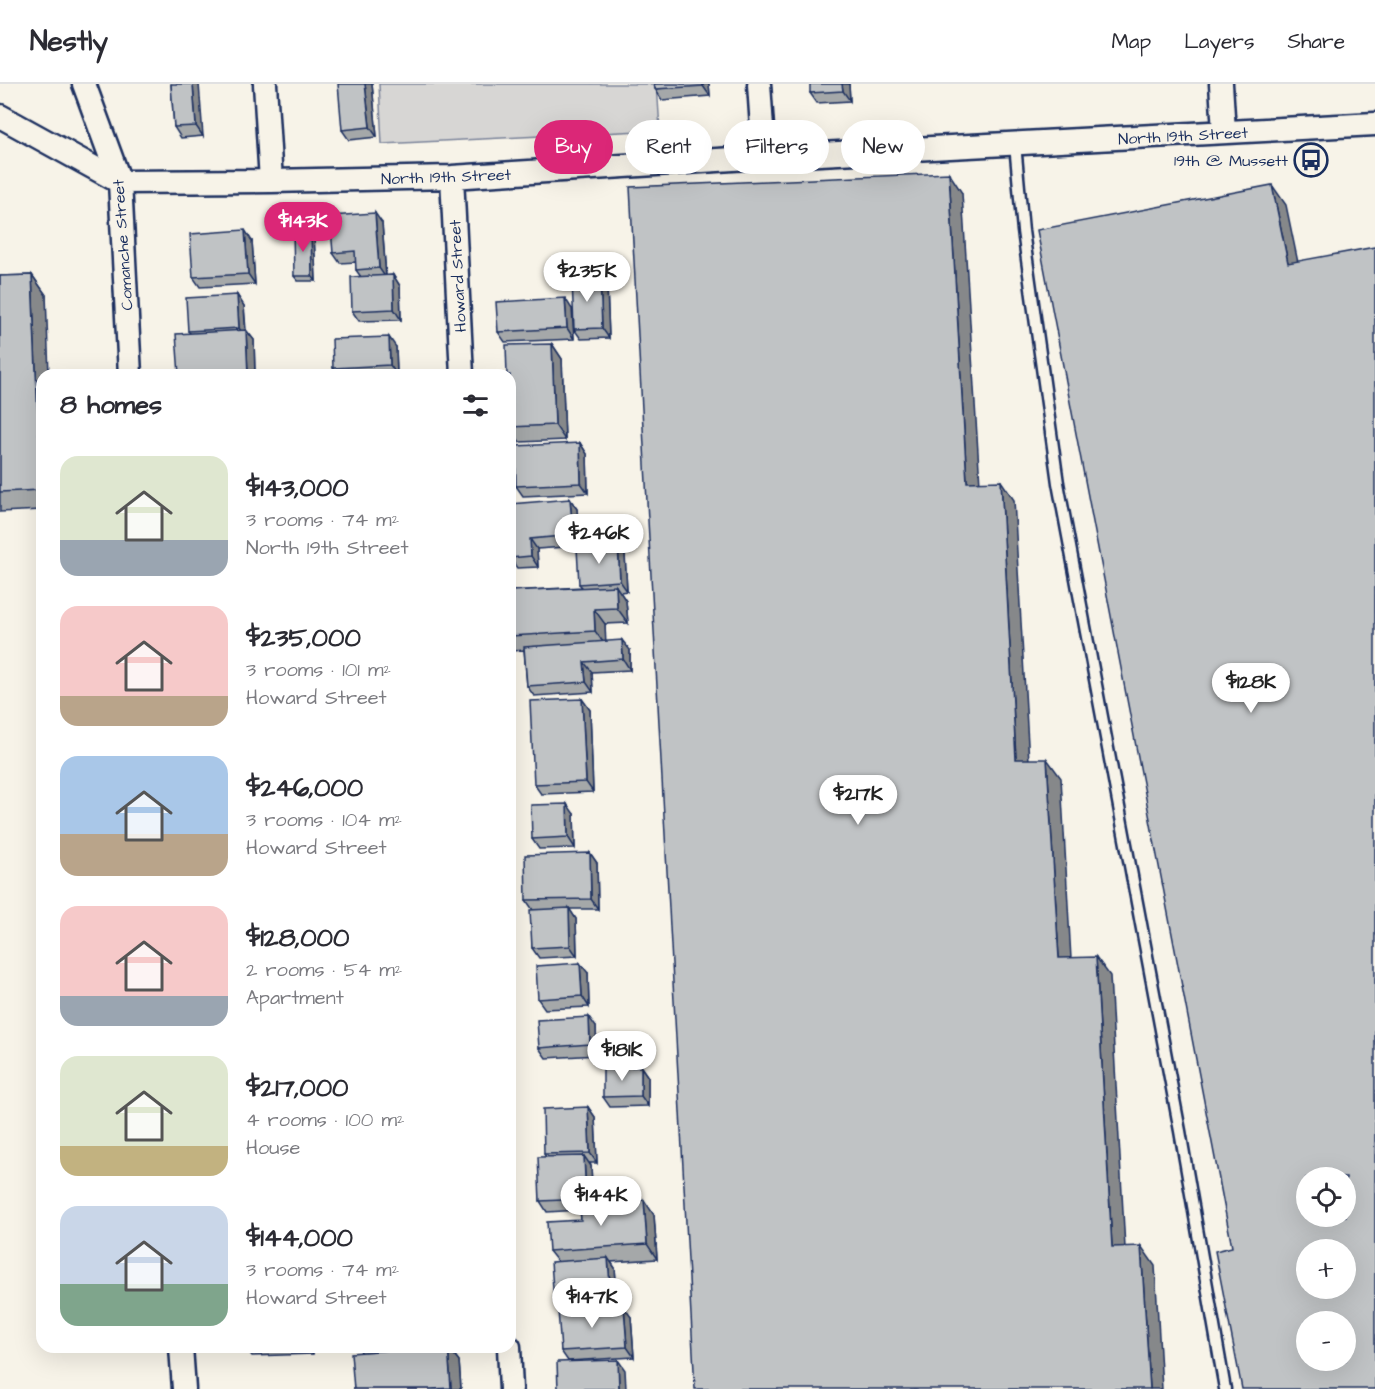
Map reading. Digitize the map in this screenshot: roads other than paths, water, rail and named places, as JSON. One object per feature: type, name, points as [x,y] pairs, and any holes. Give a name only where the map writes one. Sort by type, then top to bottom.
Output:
[{"type":"street","name":"Comanche Street","points":[[84,84],[120,182],[130,369]]},
{"type":"street","points":[[265,84],[271,181]]},
{"type":"street","points":[[759,84],[761,120]]},
{"type":"street","points":[[1221,84],[1224,132]]},
{"type":"street","name":"North 19th Street","points":[[0,116],[120,182],[452,177],[724,160]]},
{"type":"street","name":"North 19th Street","points":[[829,154],[1375,124]]},
{"type":"street","name":"Howard Street","points":[[452,177],[462,369]]},
{"type":"street","points":[[182,1353],[184,1389]]},
{"type":"street","points":[[509,1353],[511,1389]]},
{"type":"lane","points":[[1015,144],[1023,231],[1058,483],[1180,1131],[1225,1389]]},
{"type":"place","name":"19th @ Mussett","points":[[1311,160]]}]
